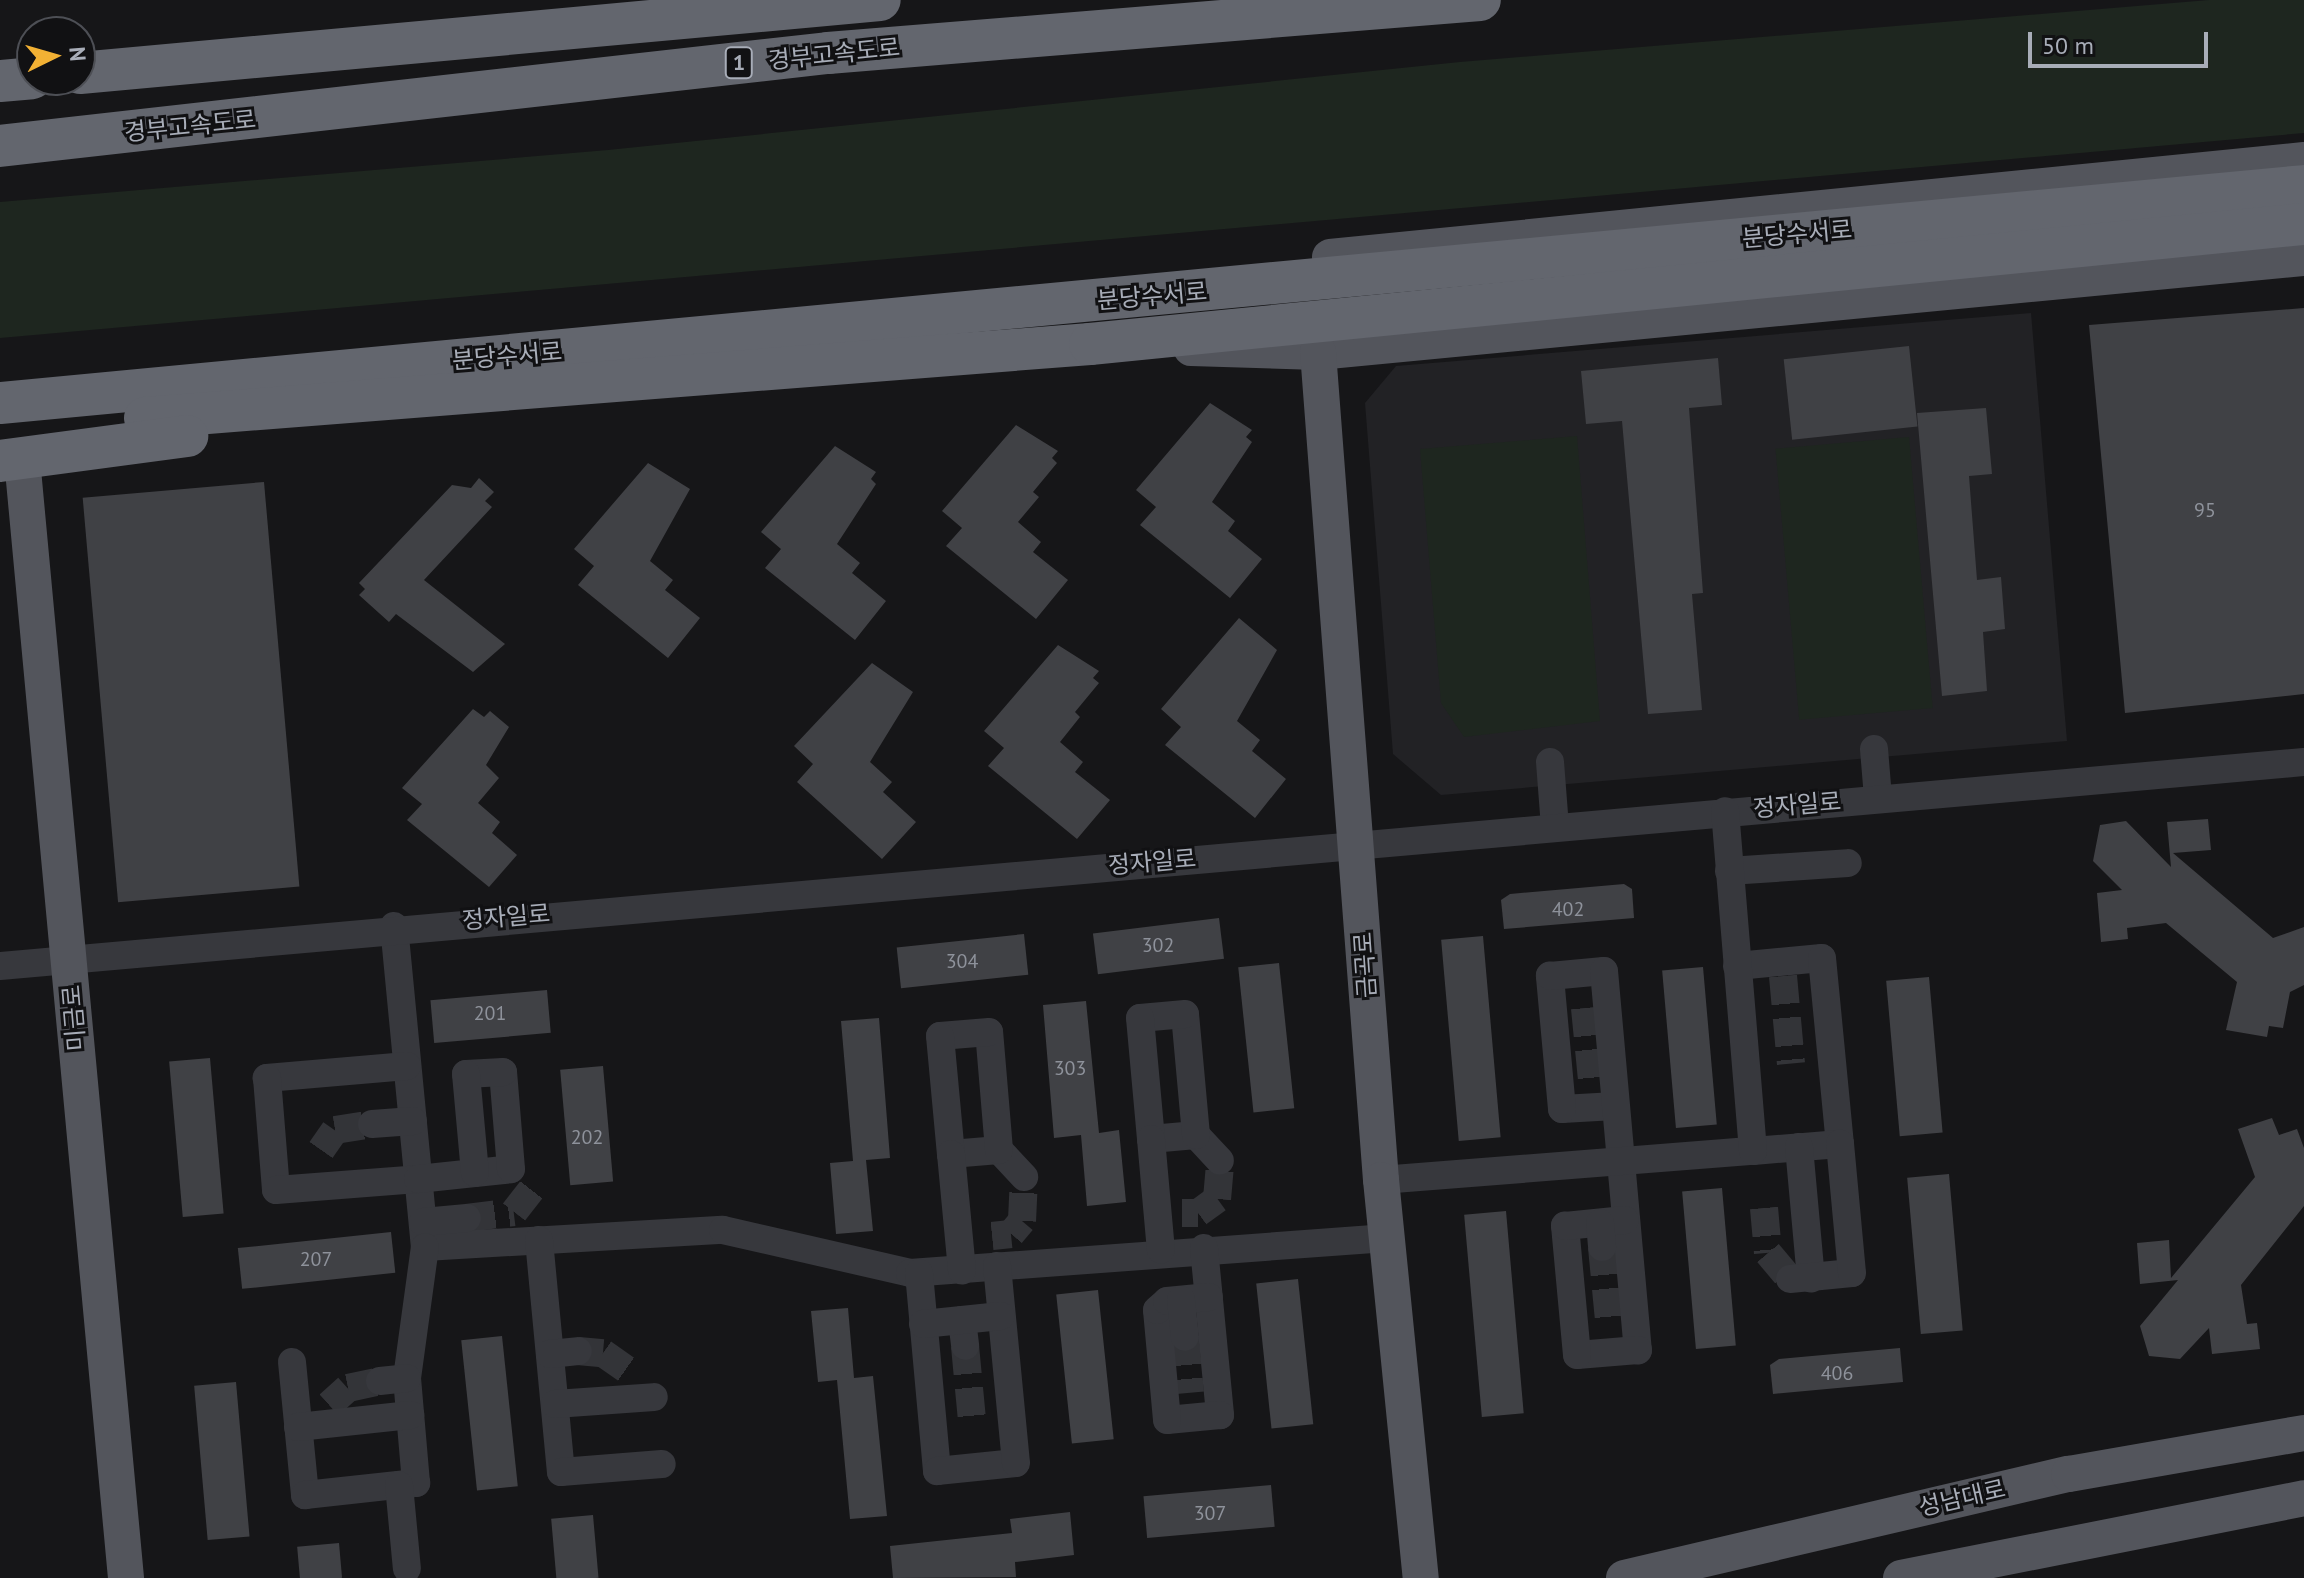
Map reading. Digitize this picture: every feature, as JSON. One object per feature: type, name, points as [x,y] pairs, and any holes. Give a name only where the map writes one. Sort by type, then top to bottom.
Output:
[{"type":"highway","name":"경부고속도로","points":[[96,72],[880,0]]},
{"type":"highway","name":"경부고속도로","points":[[0,146],[828,53],[1480,0]]},
{"type":"highway","name":"분당수서로","points":[[287,390],[1104,301],[2304,186]]},
{"type":"highway","name":"분당수서로","points":[[0,403],[287,390],[1090,344],[2304,224]]},
{"type":"highway","points":[[0,379],[167,365],[287,390]]},
{"type":"highway","points":[[7,450],[170,441],[287,390]]},
{"type":"main road","points":[[1104,301],[1232,267],[2304,160]]},
{"type":"main road","points":[[1090,344],[1318,352],[2304,258]]},
{"type":"main road","name":"금곡로","points":[[1318,352],[1381,1180],[1421,1578]]},
{"type":"main road","name":"미금로","points":[[7,450],[69,957],[126,1578]]},
{"type":"main road","name":"성남대로","points":[[1624,1578],[2069,1474],[2304,1433]]},
{"type":"main road","points":[[1901,1578],[2304,1498]]},
{"type":"street","points":[[1874,749],[1878,798]]},
{"type":"street","points":[[1550,762],[1555,827]]},
{"type":"street","name":"정자일로","points":[[0,966],[394,926],[2304,762]]},
{"type":"street","points":[[1725,811],[1753,1151]]},
{"type":"street","points":[[1729,871],[1848,863]]},
{"type":"street","points":[[292,1362],[305,1495],[416,1483],[410,1415],[393,1379],[424,1234],[394,926]]},
{"type":"street","points":[[1737,966],[1782,969],[1822,958],[1852,1273],[1800,1278],[1799,1147]]},
{"type":"street","points":[[1600,1101],[1562,1109],[1550,976],[1604,971],[1600,1101],[1619,1162],[1609,1230],[1638,1350],[1577,1355],[1565,1226],[1609,1230]]},
{"type":"street","points":[[1161,1250],[1140,1018],[1185,1014],[1196,1135],[1220,1161]]},
{"type":"street","points":[[962,1270],[940,1036],[989,1032],[999,1150],[1024,1177]]},
{"type":"street","points":[[407,1066],[267,1078],[276,1190],[475,1173]]},
{"type":"street","points":[[372,1124],[413,1121]]},
{"type":"street","points":[[1151,1139],[1196,1135]]},
{"type":"street","points":[[1381,1180],[1840,1144]]},
{"type":"street","points":[[951,1154],[999,1150]]},
{"type":"street","points":[[424,1234],[467,1218]]},
{"type":"street","points":[[424,1234],[539,1240],[723,1230],[887,1271],[919,1273],[1161,1250],[1387,1238]]},
{"type":"street","points":[[539,1240],[561,1472],[662,1464]]},
{"type":"street","points":[[1185,1337],[1204,1248]]},
{"type":"street","points":[[919,1273],[937,1471],[1016,1463],[997,1266]]},
{"type":"street","points":[[923,1324],[963,1333],[1001,1316]]},
{"type":"street","points":[[550,1354],[578,1351]]},
{"type":"street","points":[[555,1404],[654,1397]]},
{"type":"street","points":[[298,1427],[410,1415]]},
{"type":"street","points":[[399,1485],[407,1569]]},
{"type":"shaded area","points":[[2209,0],[2304,0],[2304,133],[0,338],[0,202],[608,150],[1460,62]]},
{"type":"shaded area","points":[[2031,313],[2067,741],[1441,795],[1393,754],[1365,403],[1396,366]]},
{"type":"shaded area","points":[[1577,436],[1600,721],[1464,737],[1441,703],[1420,449]]},
{"type":"shaded area","points":[[1909,437],[1933,708],[1799,720],[1776,449]]},
{"type":"building","points":[[2304,308],[2304,694],[2125,713],[2089,325]]},
{"type":"building","points":[[1909,346],[1917,427],[1792,440],[1784,359]]},
{"type":"building","points":[[1718,358],[1722,405],[1689,408],[1703,593],[1692,594],[1702,710],[1648,714],[1622,421],[1586,424],[1581,371]]},
{"type":"building","points":[[1210,403],[1252,430],[1246,437],[1252,442],[1212,502],[1235,521],[1228,531],[1262,559],[1230,598],[1140,525],[1156,507],[1136,490]]},
{"type":"building","points":[[1986,408],[1992,474],[1969,476],[1977,580],[2001,577],[2005,629],[1983,632],[1987,691],[1942,696],[1917,413]]},
{"type":"building","points":[[1016,425],[1058,451],[1052,458],[1057,463],[1033,492],[1039,497],[1018,522],[1041,542],[1033,552],[1068,580],[1036,619],[946,546],[962,528],[942,511]]},
{"type":"building","points":[[835,446],[876,472],[871,479],[876,484],[837,544],[860,563],[852,573],[886,601],[855,640],[765,568],[781,549],[761,532]]},
{"type":"building","points":[[648,463],[690,489],[650,561],[673,580],[665,590],[700,618],[668,658],[578,585],[594,566],[574,549]]},
{"type":"building","points":[[479,478],[494,492],[485,501],[492,507],[424,580],[505,644],[473,672],[396,614],[389,622],[359,595],[365,589],[359,583],[452,485],[471,488]]},
{"type":"building","points":[[264,482],[299,886],[118,902],[83,498]]},
{"type":"building","points":[[1239,618],[1277,650],[1237,721],[1260,740],[1252,751],[1286,779],[1255,818],[1165,745],[1181,727],[1161,709]]},
{"type":"building","points":[[1058,645],[1099,671],[1093,678],[1099,683],[1075,712],[1080,717],[1060,742],[1083,762],[1075,772],[1110,800],[1077,839],[988,766],[1004,748],[984,731]]},
{"type":"building","points":[[872,663],[913,692],[870,762],[892,782],[883,792],[916,822],[882,859],[797,782],[813,764],[794,746]]},
{"type":"building","points":[[473,709],[484,717],[490,711],[509,727],[486,765],[499,778],[478,803],[500,822],[492,833],[517,855],[489,887],[407,820],[422,804],[402,788]]},
{"type":"building","points":[[2208,819],[2211,850],[2173,853],[2273,938],[2304,927],[2304,985],[2290,992],[2283,1028],[2269,1026],[2267,1037],[2226,1030],[2237,982],[2166,923],[2127,928],[2128,939],[2101,942],[2097,893],[2122,890],[2093,861],[2100,825],[2126,821],[2171,867],[2167,822]]},
{"type":"building","points":[[1624,884],[1632,889],[1634,918],[1504,929],[1501,900],[1510,894]]},
{"type":"building","points":[[1219,918],[1224,959],[1098,974],[1093,933]]},
{"type":"building","points":[[1024,934],[1028,975],[901,988],[897,947]]},
{"type":"building","points":[[1483,936],[1501,1137],[1459,1141],[1441,940]]},
{"type":"building","points":[[1279,963],[1294,1108],[1253,1112],[1238,967]]},
{"type":"building","points":[[1703,967],[1717,1124],[1676,1128],[1662,971]]},
{"type":"building","points":[[1929,977],[1943,1132],[1900,1136],[1886,981]]},
{"type":"building","points":[[547,990],[551,1033],[434,1043],[430,1000]]},
{"type":"building","points":[[1086,1001],[1099,1133],[1119,1130],[1126,1202],[1087,1206],[1081,1135],[1054,1138],[1043,1005]]},
{"type":"building","points":[[879,1018],[890,1158],[866,1160],[873,1231],[836,1234],[830,1163],[853,1161],[841,1021]]},
{"type":"building","points":[[210,1058],[224,1213],[183,1217],[169,1062]]},
{"type":"building","points":[[603,1066],[613,1182],[570,1185],[560,1070]]},
{"type":"building","points":[[2272,1118],[2279,1135],[2297,1129],[2304,1148],[2304,1206],[2241,1285],[2247,1324],[2257,1323],[2260,1349],[2212,1354],[2209,1328],[2180,1359],[2149,1356],[2140,1326],[2178,1280],[2140,1284],[2137,1243],[2169,1240],[2171,1278],[2255,1177],[2238,1129]]},
{"type":"building","points":[[1949,1174],[1963,1330],[1921,1334],[1907,1178]]},
{"type":"building","points":[[1722,1188],[1736,1345],[1696,1349],[1682,1191]]},
{"type":"building","points":[[1506,1211],[1524,1413],[1482,1417],[1464,1215]]},
{"type":"building","points":[[391,1232],[395,1273],[242,1289],[238,1248]]},
{"type":"building","points":[[1298,1279],[1313,1424],[1271,1429],[1256,1283]]},
{"type":"building","points":[[1098,1290],[1114,1439],[1072,1444],[1056,1294]]},
{"type":"building","points":[[848,1308],[854,1378],[873,1376],[887,1516],[850,1519],[837,1380],[818,1382],[811,1311]]},
{"type":"building","points":[[502,1336],[518,1486],[477,1490],[461,1340]]},
{"type":"building","points":[[1900,1348],[1903,1382],[1773,1394],[1770,1365],[1779,1359]]},
{"type":"building","points":[[236,1382],[250,1536],[208,1540],[194,1386]]},
{"type":"building","points":[[1271,1485],[1275,1527],[1147,1538],[1143,1496]]},
{"type":"building","points":[[1070,1512],[1074,1555],[1015,1562],[1016,1577],[893,1578],[890,1546],[1012,1533],[1010,1519]]},
{"type":"building","points":[[593,1515],[598,1578],[556,1578],[551,1519]]},
{"type":"building","points":[[339,1543],[342,1578],[300,1578],[297,1547]]},
{"type":"tunnel","points":[[1783,976],[1791,1064]]},
{"type":"tunnel","points":[[1585,1008],[1593,1090]]},
{"type":"tunnel","points":[[321,1150],[335,1130],[372,1124]]},
{"type":"tunnel","points":[[1182,1213],[1198,1213],[1217,1199],[1220,1161]]},
{"type":"tunnel","points":[[992,1236],[1011,1234],[1022,1221],[1024,1177]]},
{"type":"tunnel","points":[[467,1218],[514,1212],[534,1186]]},
{"type":"tunnel","points":[[1764,1208],[1768,1253],[1790,1279]]},
{"type":"tunnel","points":[[1602,1247],[1610,1330]]},
{"type":"tunnel","points":[[1185,1337],[1190,1393]]},
{"type":"tunnel","points":[[965,1346],[972,1420]]},
{"type":"tunnel","points":[[578,1351],[603,1353],[627,1370]]},
{"type":"tunnel","points":[[329,1405],[348,1388],[380,1381]]}]
